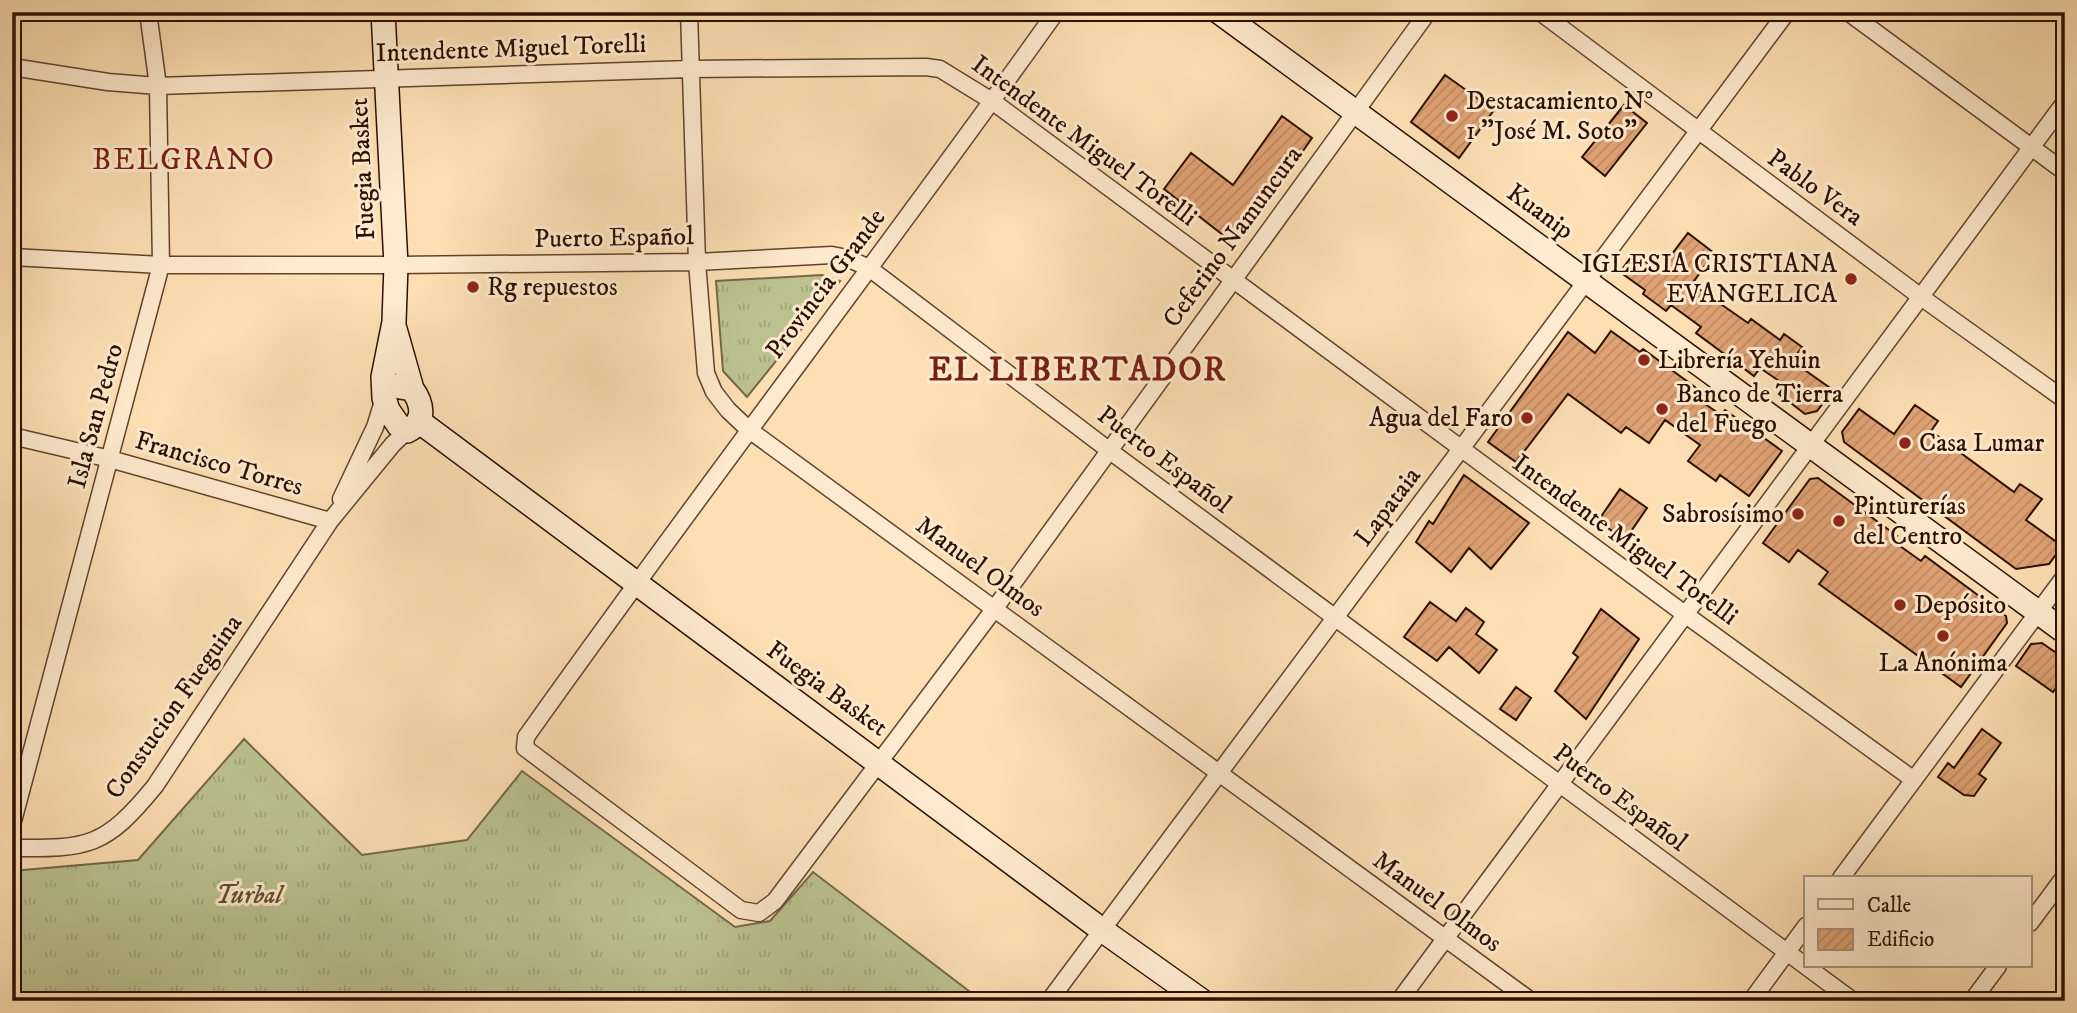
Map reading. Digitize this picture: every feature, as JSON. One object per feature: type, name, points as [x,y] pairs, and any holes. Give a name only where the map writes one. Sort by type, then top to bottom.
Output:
[{"type":"main road","name":"Fuegia Basket","points":[[383,12],[396,265],[394,322],[385,359],[384,395]]},
{"type":"main road","name":"Kuanip","points":[[1219,12],[2065,632]]},
{"type":"main road","name":"Fuegia Basket","points":[[394,322],[401,358],[412,389]]},
{"type":"main road","points":[[394,386],[412,389],[419,398],[422,410],[414,427],[399,426],[384,395],[394,386]]},
{"type":"main road","name":"Fuegia Basket","points":[[414,427],[635,583],[1102,930],[1202,1001]]},
{"type":"street","name":"Isla San Pedro","points":[[12,825],[161,265],[158,86],[148,12]]},
{"type":"street","name":"Manuel Olmos","points":[[689,12],[697,262],[706,373],[714,392],[728,410],[748,429],[1531,1001]]},
{"type":"street","name":"Provincia Grande","points":[[775,901],[759,913],[741,910],[525,748],[526,737],[635,583],[1056,12]]},
{"type":"street","name":"Ceferino Namuncura","points":[[775,901],[995,608],[1428,12]]},
{"type":"street","name":"Pablo Vera","points":[[1540,12],[1921,297],[2065,400]]},
{"type":"street","name":"Lapataia","points":[[1049,1001],[1787,12]]},
{"type":"street","points":[[1848,12],[2065,172]]},
{"type":"street","name":"Intendente Miguel Torelli","points":[[12,67],[95,81],[158,86],[690,69],[940,69],[992,101],[1686,615],[1914,780]]},
{"type":"street","points":[[1399,1001],[2065,102]]},
{"type":"street","name":"Puerto Español","points":[[12,257],[161,265],[697,262],[832,255],[847,258],[869,268],[1110,451],[1804,965]]},
{"type":"street","points":[[330,521],[375,427],[384,395]]},
{"type":"street","points":[[330,521],[393,444],[414,427]]},
{"type":"street","name":"Francisco Torres","points":[[12,436],[110,459],[330,521]]},
{"type":"street","name":"Constucion Fueguina","points":[[12,848],[63,849],[93,842],[115,830],[133,813],[155,786],[330,521]]},
{"type":"street","points":[[1842,876],[2065,576]]},
{"type":"street","points":[[2032,920],[2065,876]]},
{"type":"street","points":[[1751,1001],[1804,929]]},
{"type":"street","name":"Puerto Español","points":[[1808,968],[1853,1001]]},
{"type":"street","points":[[1972,1001],[1997,968]]},
{"type":"green space","points":[[822,275],[840,281],[747,397],[723,371],[716,281]]},
{"type":"green space","name":"Turbal","points":[[244,739],[362,855],[467,840],[522,771],[735,927],[770,921],[813,872],[982,1001],[12,1001],[12,871],[138,860]]},
{"type":"building","name":"Destacamiento N° 1 \"José M. Soto\"","points":[[1445,75],[1494,110],[1459,158],[1411,122]]},
{"type":"building","points":[[1624,105],[1647,123],[1605,176],[1582,157]]},
{"type":"building","points":[[1282,116],[1312,138],[1279,185],[1277,183],[1232,242],[1164,189],[1191,153],[1233,185]]},
{"type":"building","points":[[1688,233],[1714,253],[1692,284],[1748,323],[1751,319],[1780,340],[1784,334],[1802,347],[1792,361],[1833,390],[1817,411],[1805,414],[1779,394],[1785,385],[1760,368],[1754,376],[1696,333],[1701,327],[1671,305],[1666,311],[1643,294],[1645,290],[1620,272],[1634,253],[1659,271]]},
{"type":"building","points":[[1611,331],[1640,352],[1643,349],[1699,390],[1695,397],[1721,415],[1725,410],[1782,451],[1749,496],[1720,475],[1716,481],[1688,461],[1700,445],[1665,420],[1649,443],[1626,427],[1621,433],[1568,394],[1516,462],[1488,442],[1568,332],[1595,353]]},
{"type":"building","points":[[1915,405],[1938,421],[1931,431],[2014,492],[2020,484],[2042,499],[2026,520],[2062,546],[2049,564],[2016,569],[1844,442],[1842,432],[1859,409],[1894,434]]},
{"type":"building","points":[[1464,475],[1529,523],[1491,569],[1469,548],[1451,572],[1416,542],[1429,521],[1433,524]]},
{"type":"building","points":[[1818,478],[1897,536],[1893,541],[1921,561],[1925,556],[2006,616],[2007,623],[1961,687],[1819,584],[1828,572],[1798,550],[1789,562],[1763,543],[1810,479]]},
{"type":"building","points":[[1620,489],[1647,508],[1625,540],[1598,521]]},
{"type":"building","points":[[1430,602],[1456,621],[1466,608],[1484,622],[1476,634],[1497,650],[1479,673],[1449,647],[1437,661],[1404,637]]},
{"type":"building","points":[[1601,609],[1639,639],[1586,719],[1555,691],[1578,657],[1573,653]]},
{"type":"building","points":[[2042,643],[2065,659],[2065,688],[2059,684],[2053,692],[2016,666],[2031,644]]},
{"type":"building","points":[[1516,687],[1531,698],[1516,720],[1500,709]]},
{"type":"building","points":[[1982,729],[2001,743],[1979,774],[1986,779],[1974,796],[1964,795],[1938,777],[1948,763],[1954,768]]},
{"type":"place","name":"Destacamiento N° 1 \"José M. Soto\"","points":[[1452,116]]},
{"type":"place","name":"IGLESIA CRISTIANA EVANGELICA","points":[[1851,279]]},
{"type":"place","name":"Rg repuestos","points":[[473,287]]},
{"type":"place","name":"Librería Yehuin","points":[[1644,360]]},
{"type":"place","name":"Banco de Tierra del Fuego","points":[[1662,409]]},
{"type":"place","name":"Agua del Faro","points":[[1527,418]]},
{"type":"place","name":"Casa Lumar","points":[[1905,443]]},
{"type":"place","name":"Sabrosísimo","points":[[1798,514]]},
{"type":"place","name":"Pinturerías del Centro","points":[[1839,521]]},
{"type":"place","name":"Depósito","points":[[1900,605]]},
{"type":"place","name":"La Anónima","points":[[1943,636]]},
{"type":"district","name":"BELGRANO","points":[[184,160]]},
{"type":"district","name":"EL LIBERTADOR","points":[[1078,370]]}]
